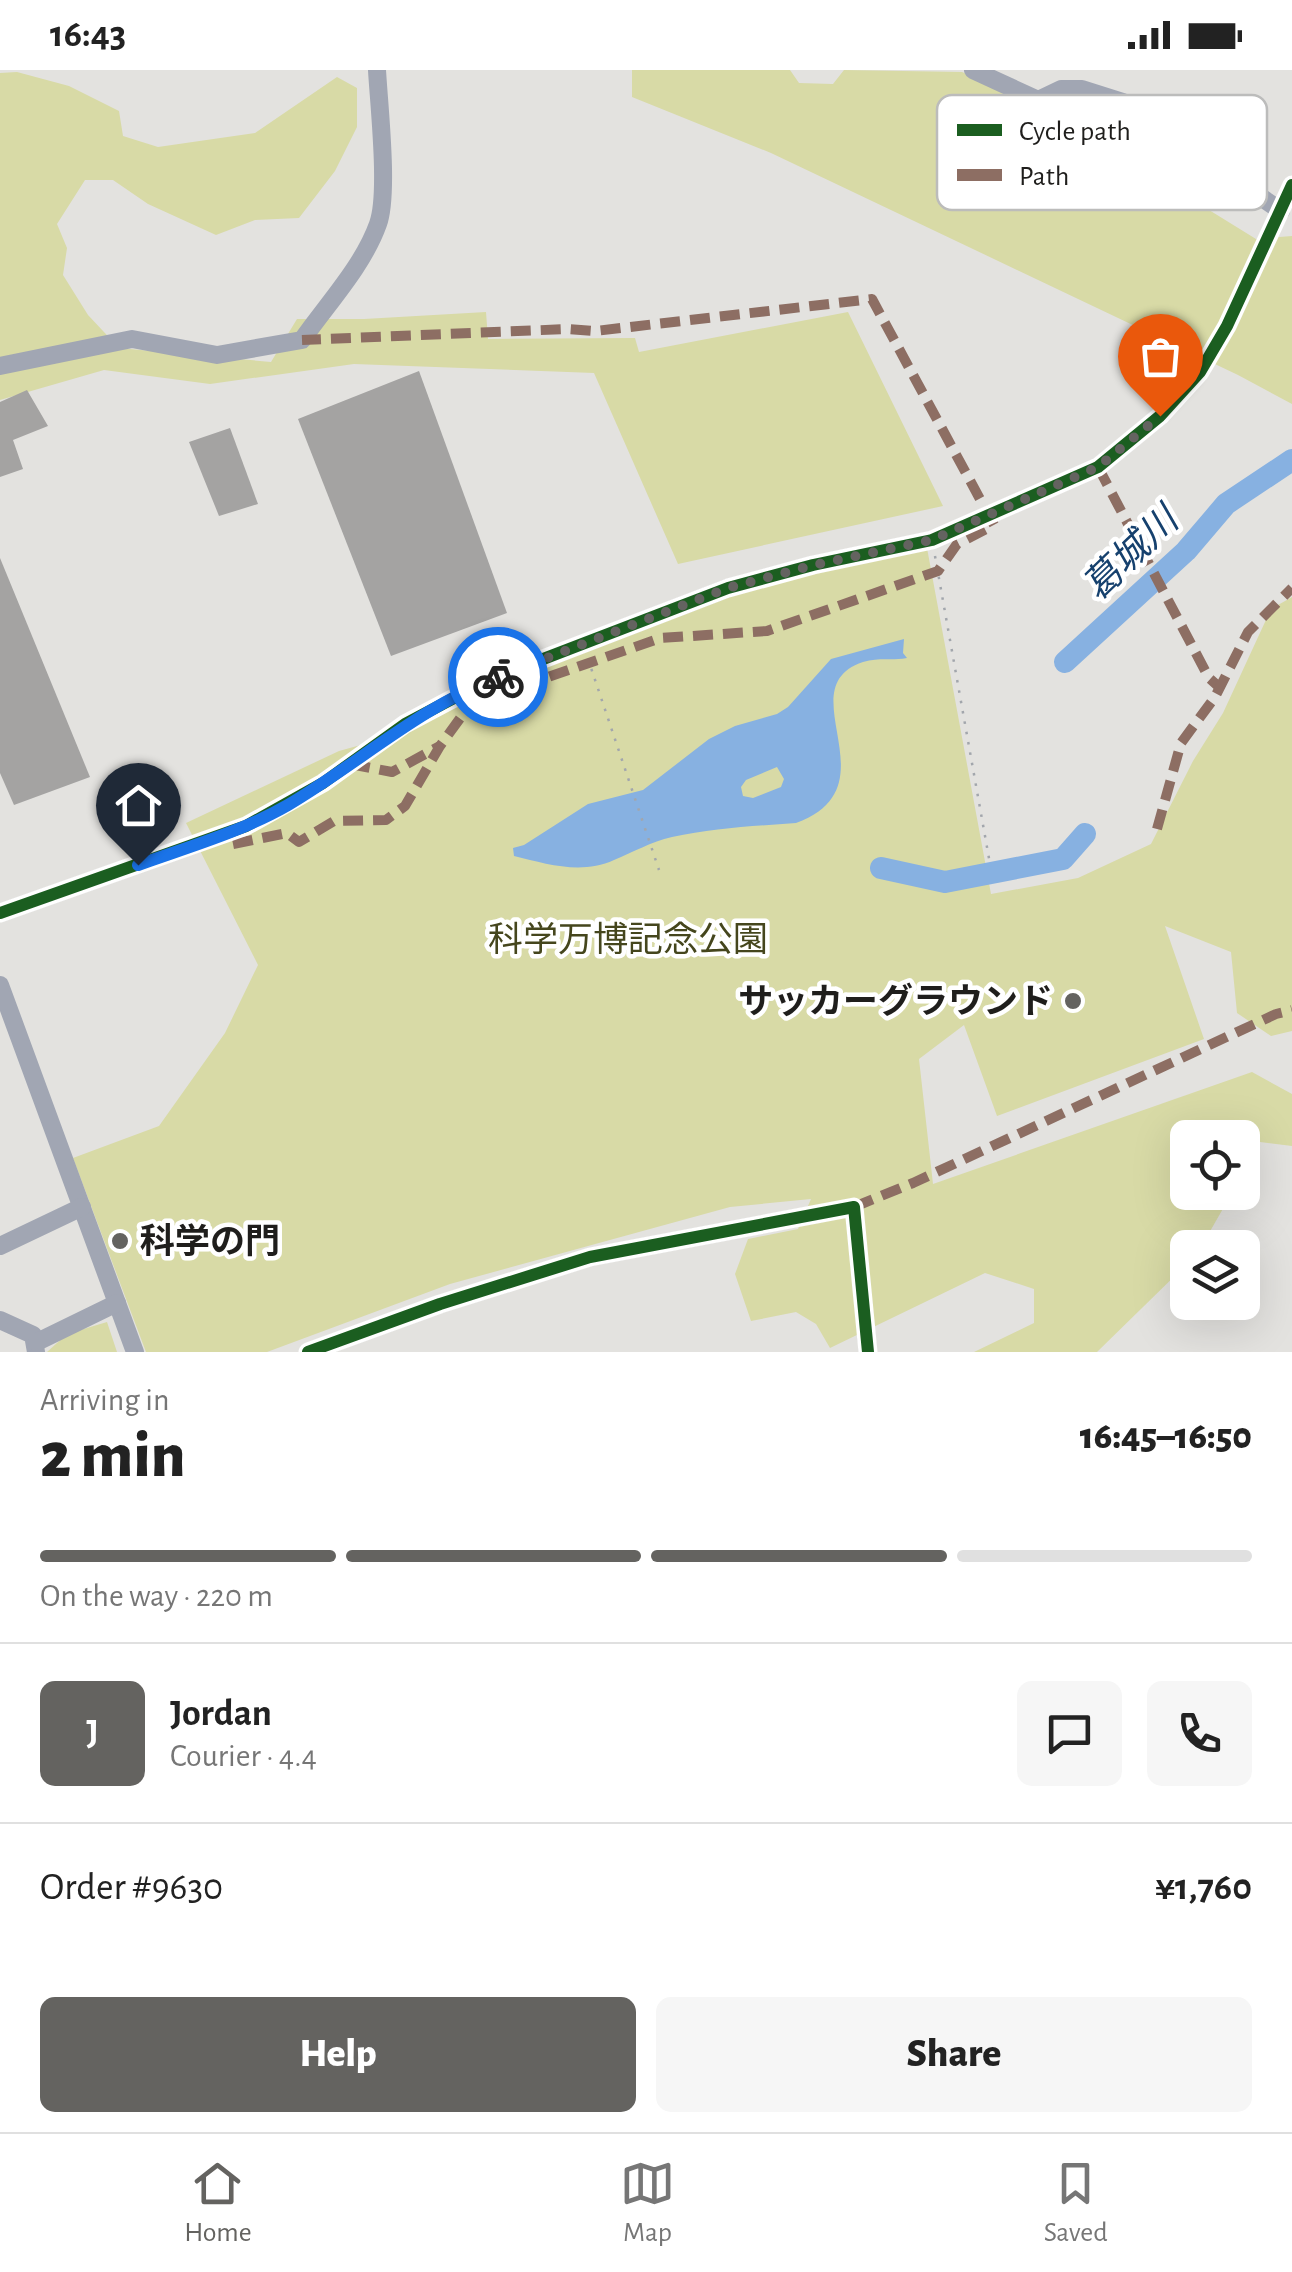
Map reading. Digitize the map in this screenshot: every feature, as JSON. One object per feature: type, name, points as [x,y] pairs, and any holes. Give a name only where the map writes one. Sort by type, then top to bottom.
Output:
[{"type":"street","points":[[0,366],[132,339],[217,355],[302,340],[365,250],[380,221],[378,70]]},
{"type":"street","points":[[974,70],[1027,95]]},
{"type":"street","points":[[1048,95],[1061,89],[1082,89],[1100,95]]},
{"type":"street","points":[[0,913],[246,826],[323,783],[405,724],[486,681],[728,588],[932,540],[1098,467],[1160,416],[1200,372],[1226,326],[1292,184]]},
{"type":"street","points":[[1267,201],[1281,211]]},
{"type":"street","points":[[0,984],[136,1352]]},
{"type":"street","points":[[308,1352],[440,1304],[590,1257],[854,1206],[868,1352]]},
{"type":"street","points":[[0,1246],[82,1208]]},
{"type":"street","points":[[0,1320],[33,1335],[37,1347],[117,1304]]},
{"type":"path","points":[[932,540],[990,864]]},
{"type":"path","points":[[589,661],[659,870]]},
{"type":"green space","points":[[632,70],[790,70],[799,83],[833,84],[844,70],[962,72],[1016,95],[937,95],[937,210],[1209,210],[1256,239],[1292,236],[1292,404],[771,153],[632,97]]},
{"type":"green space","points":[[17,72],[69,86],[119,111],[123,136],[158,147],[255,133],[337,77],[357,88],[357,127],[335,171],[299,218],[255,220],[216,235],[148,204],[113,180],[85,180],[57,224],[67,248],[63,275],[88,315],[119,348],[271,362],[297,319],[486,312],[488,339],[635,338],[639,352],[848,312],[943,506],[678,564],[594,373],[354,364],[210,384],[104,370],[0,400],[0,73]]},
{"type":"green space","name":"科学万博記念公園","points":[[927,548],[991,894],[1078,878],[1151,844],[1193,761],[1223,713],[1271,609],[1292,597],[1292,1031],[1271,1036],[1237,1013],[1231,952],[1165,926],[1204,1039],[997,1116],[964,1025],[919,1059],[933,1184],[1252,1072],[1292,1094],[1292,1146],[1260,1142],[1260,1120],[1170,1120],[1170,1210],[1222,1210],[1211,1230],[1170,1230],[1170,1281],[1097,1352],[974,1352],[1034,1323],[1034,1289],[985,1273],[830,1348],[816,1324],[796,1312],[751,1321],[735,1274],[748,1239],[798,1229],[811,1199],[730,1207],[450,1284],[267,1352],[146,1352],[73,1158],[159,1126],[225,1033],[258,965],[186,823],[339,751],[404,733],[489,687],[700,606],[791,577]]},
{"type":"green space","points":[[107,1322],[117,1352],[47,1352],[67,1334]]},
{"type":"water","points":[[904,639],[903,653],[907,658],[863,662],[842,675],[834,693],[841,763],[838,786],[824,807],[796,823],[672,837],[589,867],[564,867],[514,856],[513,848],[588,804],[643,790],[709,739],[735,726],[777,714],[831,659]],"holes":[[[777,767],[784,779],[781,787],[753,798],[743,796],[741,787],[746,780]]]},
{"type":"building","points":[[419,371],[507,613],[391,656],[298,419]]},
{"type":"building","points":[[27,390],[48,426],[13,440],[23,469],[0,477],[0,402]]},
{"type":"building","points":[[230,428],[258,504],[219,516],[189,442]]},
{"type":"building","points":[[0,558],[90,777],[14,805],[0,773]]},
{"type":"waterway","name":"葛城川","points":[[1065,662],[1186,551],[1226,504],[1292,460]]},
{"type":"waterway","name":"葛城川","points":[[881,868],[945,882],[1063,859],[1085,834]]},
{"type":"marked path","points":[[233,844],[287,833],[299,842],[334,821],[386,820],[405,806],[461,717],[490,697],[661,638],[767,631],[938,571],[957,544],[994,525],[872,299],[595,331],[302,340]]},
{"type":"marked path","points":[[1098,467],[1209,678],[1218,686]]},
{"type":"marked path","points":[[1157,829],[1181,743],[1215,697],[1248,632],[1292,588]]},
{"type":"marked path","points":[[350,764],[392,772],[440,746]]},
{"type":"marked path","points":[[854,1207],[1292,1010]]},
{"type":"cycle path","points":[[0,913],[246,826],[323,783],[405,724],[486,681],[728,588],[932,540],[1098,467],[1160,416],[1200,372],[1227,326],[1292,185]]},
{"type":"cycle path","points":[[308,1352],[440,1304],[590,1257],[854,1207],[868,1352]]},
{"type":"way so far","points":[[498,677],[728,588],[932,540],[1098,467],[1160,416]]},
{"type":"place","name":"サッカーグラウンド","points":[[1073,1001]]},
{"type":"place","name":"科学の門","points":[[120,1241]]},
{"type":"route","points":[[138,865],[246,826],[284,807],[405,724],[498,677]]}]
